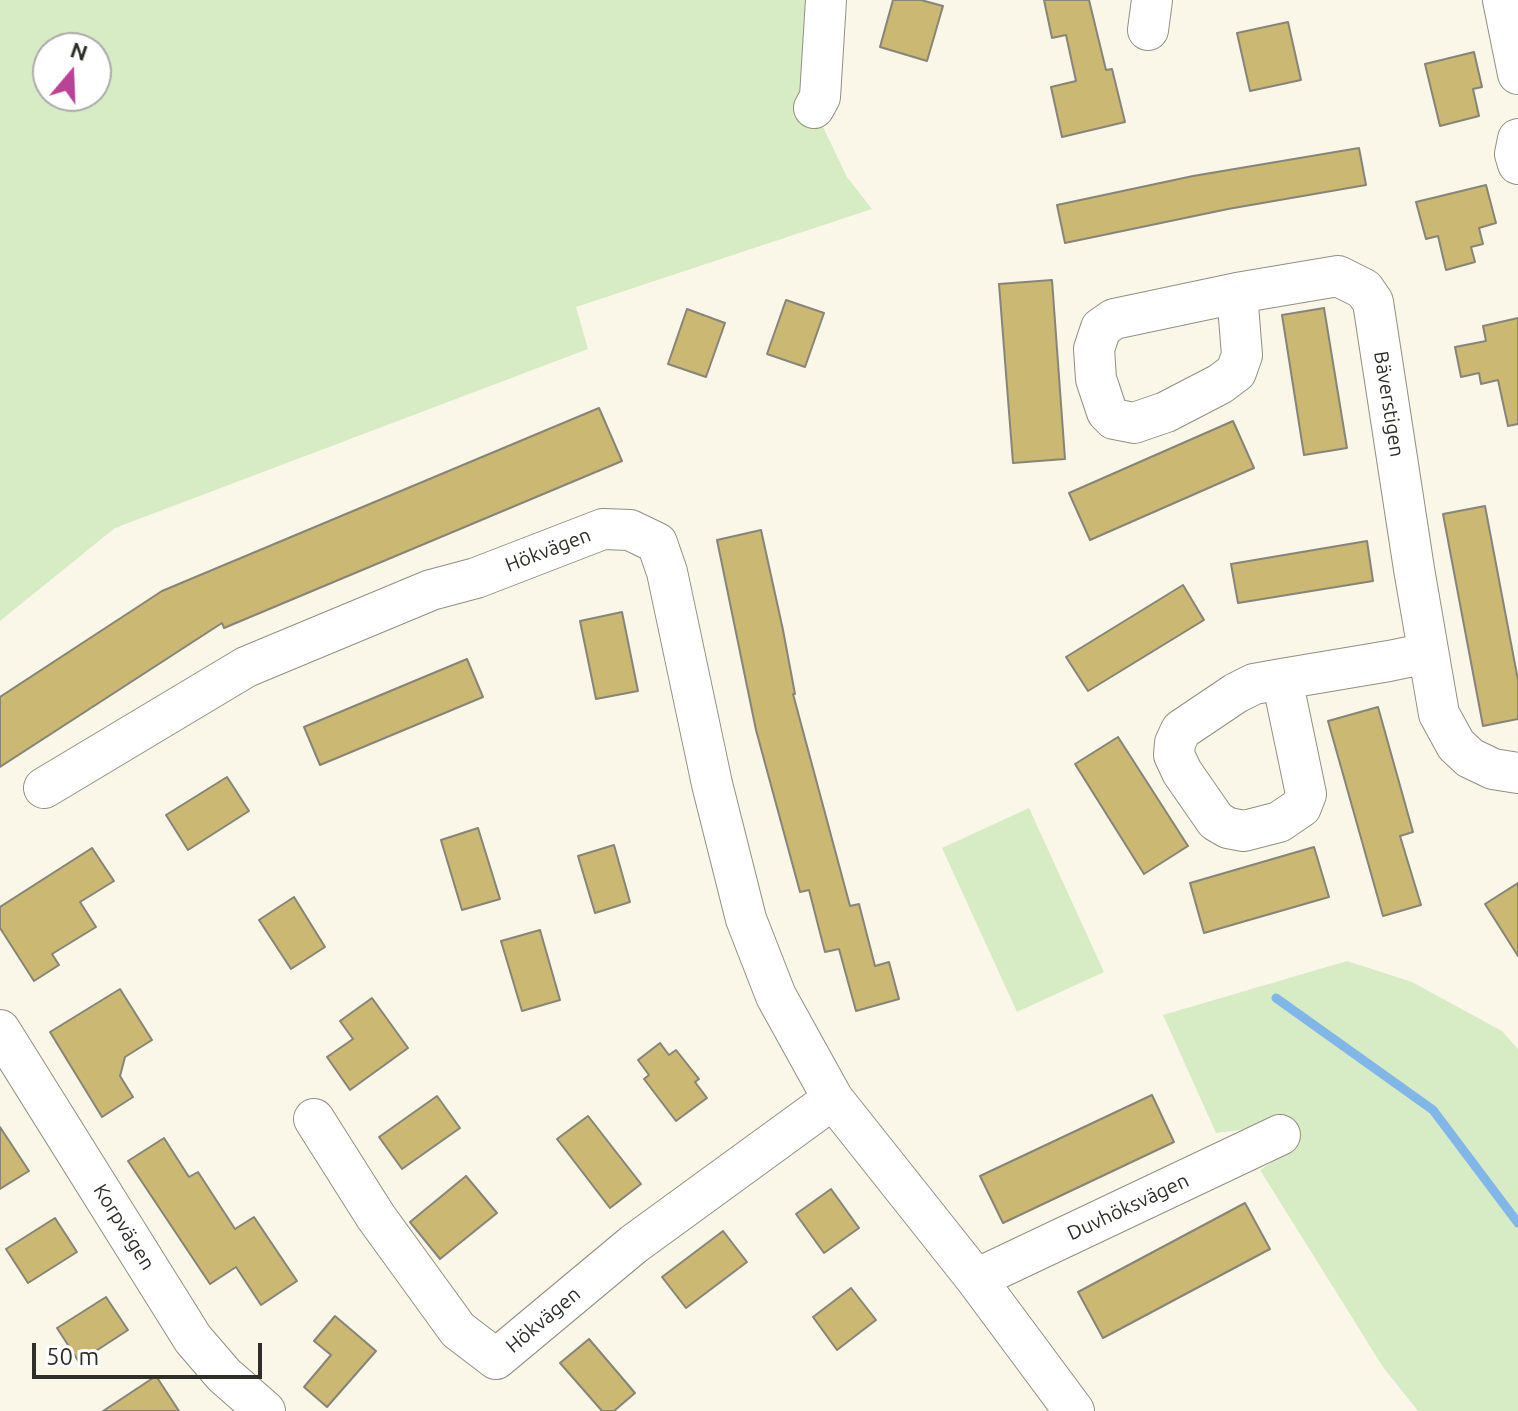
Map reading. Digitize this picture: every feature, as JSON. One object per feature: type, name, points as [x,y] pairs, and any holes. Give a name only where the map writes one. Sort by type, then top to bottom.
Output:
[{"type":"street","points":[[814,108],[820,97],[826,0]]},
{"type":"street","points":[[1503,0],[1518,74]]},
{"type":"street","points":[[1518,139],[1515,154],[1518,164]]},
{"type":"street","name":"Bäverstigen","points":[[1237,293],[1338,276],[1364,289],[1373,302],[1439,714],[1456,745],[1470,758],[1493,769],[1518,773]]},
{"type":"street","name":"Hökvägen","points":[[44,788],[246,667],[431,590],[476,578],[603,529],[630,530],[657,543],[667,572],[712,784],[746,919],[776,996],[833,1099],[976,1279],[1074,1411]]},
{"type":"street","points":[[1282,679],[1428,653]]},
{"type":"street","name":"Korpvägen","points":[[0,1030],[193,1339],[224,1375],[265,1411]]},
{"type":"street","name":"Hökvägen","points":[[314,1119],[376,1217],[458,1330],[496,1359],[634,1244],[833,1099]]},
{"type":"street","name":"Duvhöksvägen","points":[[976,1279],[1280,1135]]},
{"type":"green space","points":[[0,0],[808,0],[814,108],[847,177],[872,209],[576,307],[588,349],[115,528],[0,621]]},
{"type":"green space","points":[[1029,808],[1104,972],[1017,1012],[942,848]]},
{"type":"green space","points":[[1347,961],[1412,982],[1502,1031],[1518,1049],[1518,1411],[1418,1411],[1383,1367],[1260,1170],[1297,1146],[1278,1125],[1216,1133],[1163,1015]]},
{"type":"building","points":[[893,0],[921,0],[943,6],[927,61],[880,47]]},
{"type":"building","points":[[1044,0],[1089,0],[1106,70],[1112,69],[1125,122],[1062,137],[1051,87],[1076,81],[1066,35],[1052,38]]},
{"type":"building","points":[[1288,22],[1301,80],[1250,91],[1237,33]]},
{"type":"building","points":[[1474,52],[1482,87],[1473,89],[1479,116],[1440,126],[1425,64]]},
{"type":"building","points":[[1359,148],[1366,185],[1228,209],[1065,243],[1057,205],[1193,176]]},
{"type":"building","points":[[1486,185],[1496,223],[1479,228],[1483,244],[1471,247],[1475,262],[1446,270],[1438,236],[1426,239],[1416,202]]},
{"type":"building","points":[[1052,280],[1065,459],[1013,463],[999,284]]},
{"type":"building","points":[[786,300],[824,313],[805,367],[767,354]]},
{"type":"building","points":[[1324,308],[1347,448],[1304,455],[1282,315]]},
{"type":"building","points":[[687,309],[725,323],[706,377],[668,364]]},
{"type":"building","points":[[1518,318],[1518,424],[1508,426],[1498,380],[1481,384],[1479,373],[1461,377],[1455,347],[1486,341],[1483,326]]},
{"type":"building","points":[[599,408],[622,461],[224,628],[222,623],[0,767],[0,697],[162,591]]},
{"type":"building","points":[[1233,421],[1254,468],[1090,540],[1069,493]]},
{"type":"building","points":[[1485,506],[1518,680],[1518,719],[1483,726],[1443,514]]},
{"type":"building","points":[[761,530],[783,630],[793,694],[850,906],[859,904],[875,966],[889,962],[899,999],[856,1011],[839,949],[825,952],[809,890],[800,892],[756,730],[717,540]]},
{"type":"building","points":[[1367,541],[1373,581],[1238,603],[1231,564]]},
{"type":"building","points":[[1183,585],[1204,620],[1088,691],[1066,657]]},
{"type":"building","points":[[622,612],[638,691],[596,699],[580,621]]},
{"type":"building","points":[[467,659],[483,697],[320,765],[304,727]]},
{"type":"building","points":[[1378,707],[1413,832],[1400,836],[1421,905],[1383,916],[1328,721]]},
{"type":"building","points":[[1118,737],[1188,846],[1144,874],[1075,764]]},
{"type":"building","points":[[227,777],[249,811],[188,850],[166,815]]},
{"type":"building","points":[[478,828],[500,899],[462,910],[441,840]]},
{"type":"building","points":[[614,845],[630,902],[595,913],[578,856]]},
{"type":"building","points":[[1314,847],[1329,897],[1204,933],[1190,883]]},
{"type":"building","points":[[92,848],[114,881],[80,902],[96,927],[52,954],[59,965],[34,981],[0,928],[0,907]]},
{"type":"building","points":[[1518,883],[1518,956],[1485,904]]},
{"type":"building","points":[[294,897],[325,947],[291,969],[259,920]]},
{"type":"building","points":[[540,930],[560,1000],[522,1011],[501,941]]},
{"type":"building","points":[[120,989],[152,1040],[125,1057],[120,1076],[133,1097],[102,1117],[50,1032]]},
{"type":"building","points":[[372,998],[408,1048],[350,1090],[327,1057],[353,1039],[340,1021]]},
{"type":"building","points":[[660,1043],[669,1055],[676,1050],[699,1079],[695,1082],[707,1098],[676,1121],[644,1079],[649,1075],[638,1060]]},
{"type":"building","points":[[1152,1095],[1174,1142],[1003,1223],[980,1176]]},
{"type":"building","points":[[437,1096],[460,1128],[402,1169],[379,1137]]},
{"type":"building","points":[[588,1116],[641,1184],[610,1208],[557,1139]]},
{"type":"building","points":[[0,1127],[29,1171],[0,1189]]},
{"type":"building","points":[[164,1138],[189,1177],[198,1172],[235,1229],[254,1217],[297,1281],[261,1305],[236,1267],[210,1284],[128,1161]]},
{"type":"building","points":[[466,1176],[497,1213],[440,1259],[410,1222]]},
{"type":"building","points":[[831,1189],[859,1228],[824,1253],[796,1214]]},
{"type":"building","points":[[1245,1203],[1270,1249],[1103,1338],[1078,1292]]},
{"type":"building","points":[[55,1218],[77,1252],[28,1283],[6,1249]]},
{"type":"building","points":[[723,1231],[747,1262],[686,1308],[662,1277]]},
{"type":"building","points":[[851,1288],[876,1320],[837,1350],[813,1317]]},
{"type":"building","points":[[106,1297],[128,1330],[79,1362],[57,1328]]},
{"type":"building","points":[[335,1316],[376,1351],[327,1407],[304,1387],[331,1355],[314,1341]]},
{"type":"building","points":[[589,1339],[635,1393],[614,1411],[602,1411],[560,1363]]},
{"type":"building","points":[[156,1376],[179,1411],[103,1411]]},
{"type":"waterway","points":[[1276,998],[1433,1110],[1518,1223]]}]
